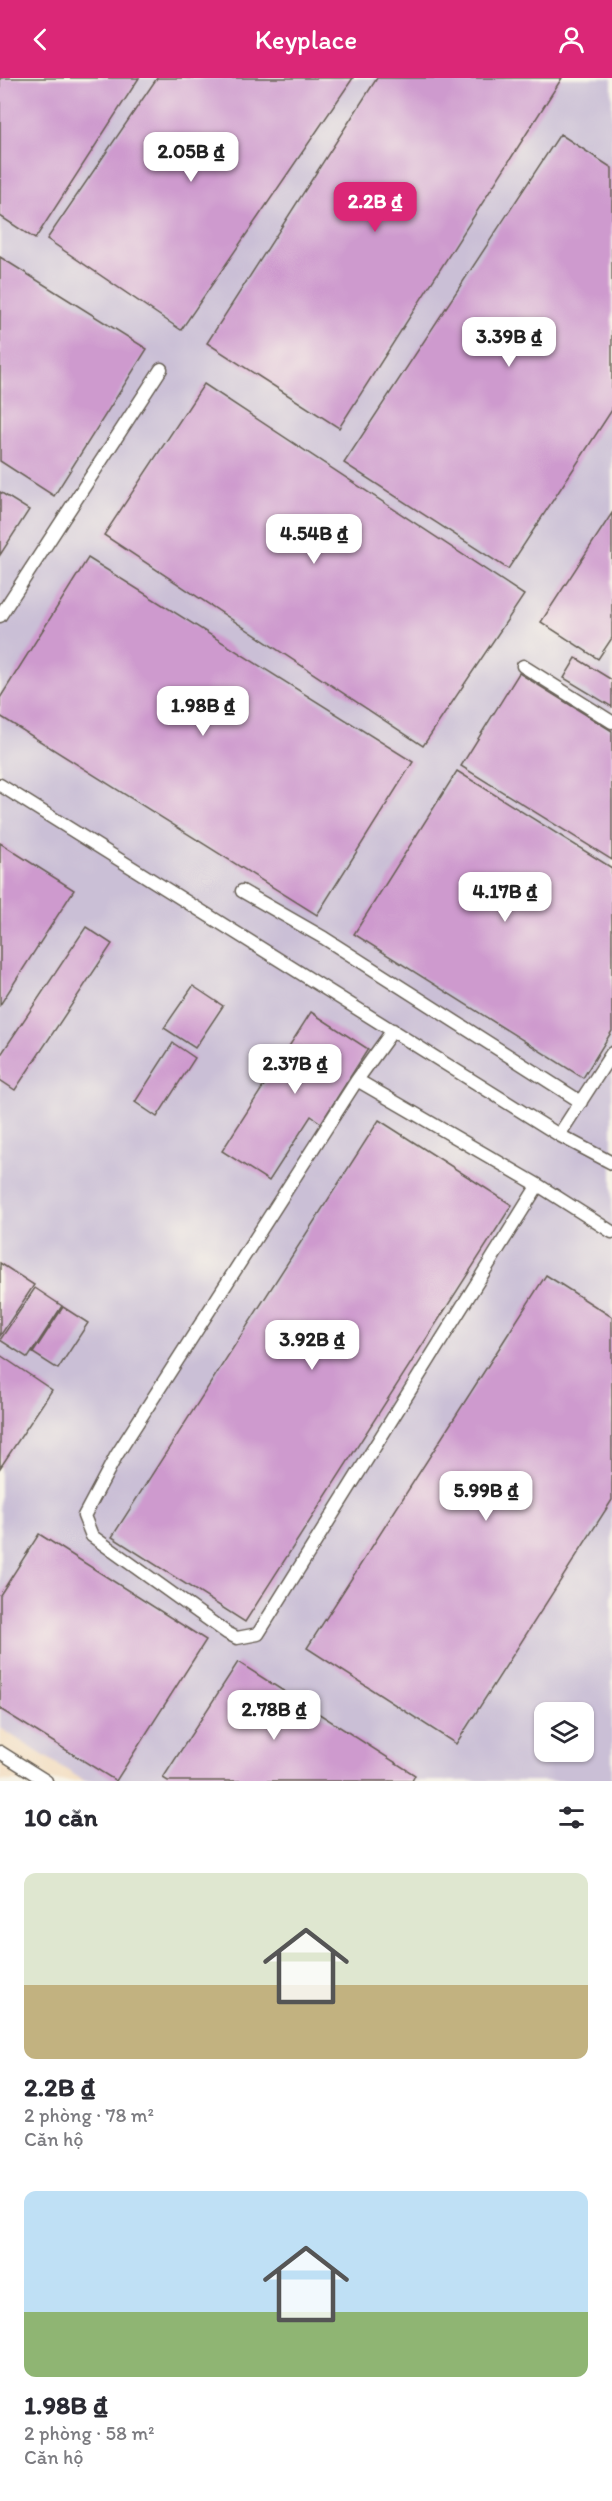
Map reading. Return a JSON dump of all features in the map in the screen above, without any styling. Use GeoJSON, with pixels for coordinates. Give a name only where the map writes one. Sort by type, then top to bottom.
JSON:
{"type":"FeatureCollection","features":[{"type":"Feature","properties":{"kind":"lane"},"geometry":{"type":"LineString","coordinates":[[0,616],[161,369]]}},
{"type":"Feature","properties":{"kind":"lane"},"geometry":{"type":"LineString","coordinates":[[523,666],[612,722]]}},
{"type":"Feature","properties":{"kind":"lane"},"geometry":{"type":"LineString","coordinates":[[0,785],[559,1135],[612,1163]]}},
{"type":"Feature","properties":{"kind":"lane"},"geometry":{"type":"LineString","coordinates":[[242,891],[324,938],[581,1102]]}},
{"type":"Feature","properties":{"kind":"lane"},"geometry":{"type":"LineString","coordinates":[[393,1030],[357,1080],[116,1456],[84,1516],[92,1536],[227,1633],[237,1638],[258,1634],[538,1185]]}},
{"type":"Feature","properties":{"kind":"lane"},"geometry":{"type":"LineString","coordinates":[[559,1135],[612,1053]]}},
{"type":"Feature","properties":{"kind":"lane"},"geometry":{"type":"LineString","coordinates":[[357,1080],[538,1185],[612,1232]]}},
{"type":"Feature","properties":{"kind":"lane"},"geometry":{"type":"LineString","coordinates":[[0,1752],[46,1781]]}},
{"type":"Feature","properties":{"kind":"shaded area"},"geometry":{"type":"Polygon","coordinates":[[[0,78],[612,78],[612,1781],[84,1781],[0,1728],[0,78]]]}},
{"type":"Feature","properties":{"kind":"building"},"geometry":{"type":"Polygon","coordinates":[[[0,78],[139,78],[35,239],[0,216],[0,78]]]}},
{"type":"Feature","properties":{"kind":"building"},"geometry":{"type":"Polygon","coordinates":[[[157,78],[353,78],[181,330],[47,239],[157,78]]]}},
{"type":"Feature","properties":{"kind":"building"},"geometry":{"type":"Polygon","coordinates":[[[377,78],[562,78],[339,428],[207,343],[377,78]]]}},
{"type":"Feature","properties":{"kind":"building"},"geometry":{"type":"Polygon","coordinates":[[[560,134],[612,168],[612,410],[508,569],[344,463],[560,134]]]}},
{"type":"Feature","properties":{"kind":"building"},"geometry":{"type":"Polygon","coordinates":[[[0,257],[147,349],[54,496],[0,461],[0,257]]]}},
{"type":"Feature","properties":{"kind":"building"},"geometry":{"type":"Polygon","coordinates":[[[204,384],[524,595],[423,746],[104,535],[204,384]]]}},
{"type":"Feature","properties":{"kind":"building"},"geometry":{"type":"Polygon","coordinates":[[[0,492],[29,510],[0,555],[0,492]]]}},
{"type":"Feature","properties":{"kind":"building"},"geometry":{"type":"Polygon","coordinates":[[[612,513],[612,638],[598,659],[541,622],[612,513]]]}},
{"type":"Feature","properties":{"kind":"building"},"geometry":{"type":"Polygon","coordinates":[[[88,558],[413,762],[317,915],[0,716],[0,698],[88,558]]]}},
{"type":"Feature","properties":{"kind":"building"},"geometry":{"type":"Polygon","coordinates":[[[576,658],[612,680],[612,707],[564,678],[576,658]]]}},
{"type":"Feature","properties":{"kind":"building"},"geometry":{"type":"Polygon","coordinates":[[[519,673],[612,731],[612,860],[461,766],[519,673]]]}},
{"type":"Feature","properties":{"kind":"building"},"geometry":{"type":"Polygon","coordinates":[[[457,771],[612,868],[612,1031],[583,1078],[354,934],[457,771]]]}},
{"type":"Feature","properties":{"kind":"building"},"geometry":{"type":"Polygon","coordinates":[[[0,843],[74,890],[0,1005],[0,843]]]}},
{"type":"Feature","properties":{"kind":"building"},"geometry":{"type":"Polygon","coordinates":[[[86,927],[112,944],[15,1090],[0,1080],[0,1056],[86,927]]]}},
{"type":"Feature","properties":{"kind":"building"},"geometry":{"type":"Polygon","coordinates":[[[193,986],[223,1006],[195,1048],[164,1028],[193,986]]]}},
{"type":"Feature","properties":{"kind":"building"},"geometry":{"type":"Polygon","coordinates":[[[311,1012],[368,1049],[321,1123],[311,1116],[269,1181],[222,1151],[311,1012]]]}},
{"type":"Feature","properties":{"kind":"building"},"geometry":{"type":"Polygon","coordinates":[[[173,1043],[195,1058],[157,1117],[135,1102],[173,1043]]]}},
{"type":"Feature","properties":{"kind":"building"},"geometry":{"type":"Polygon","coordinates":[[[379,1120],[512,1205],[245,1622],[112,1537],[379,1120]]]}},
{"type":"Feature","properties":{"kind":"building"},"geometry":{"type":"Polygon","coordinates":[[[0,1263],[34,1285],[0,1336],[0,1263]]]}},
{"type":"Feature","properties":{"kind":"building"},"geometry":{"type":"Polygon","coordinates":[[[546,1275],[612,1317],[612,1500],[456,1744],[307,1648],[546,1275]]]}},
{"type":"Feature","properties":{"kind":"building"},"geometry":{"type":"Polygon","coordinates":[[[35,1288],[62,1306],[28,1358],[0,1340],[35,1288]]]}},
{"type":"Feature","properties":{"kind":"building"},"geometry":{"type":"Polygon","coordinates":[[[63,1307],[88,1323],[58,1369],[33,1353],[63,1307]]]}},
{"type":"Feature","properties":{"kind":"building"},"geometry":{"type":"Polygon","coordinates":[[[0,1355],[52,1390],[0,1468],[0,1355]]]}},
{"type":"Feature","properties":{"kind":"building"},"geometry":{"type":"Polygon","coordinates":[[[39,1534],[206,1640],[116,1781],[0,1709],[0,1595],[39,1534]]]}},
{"type":"Feature","properties":{"kind":"building"},"geometry":{"type":"Polygon","coordinates":[[[238,1662],[415,1775],[412,1781],[168,1781],[163,1778],[238,1662]]]}}]}
